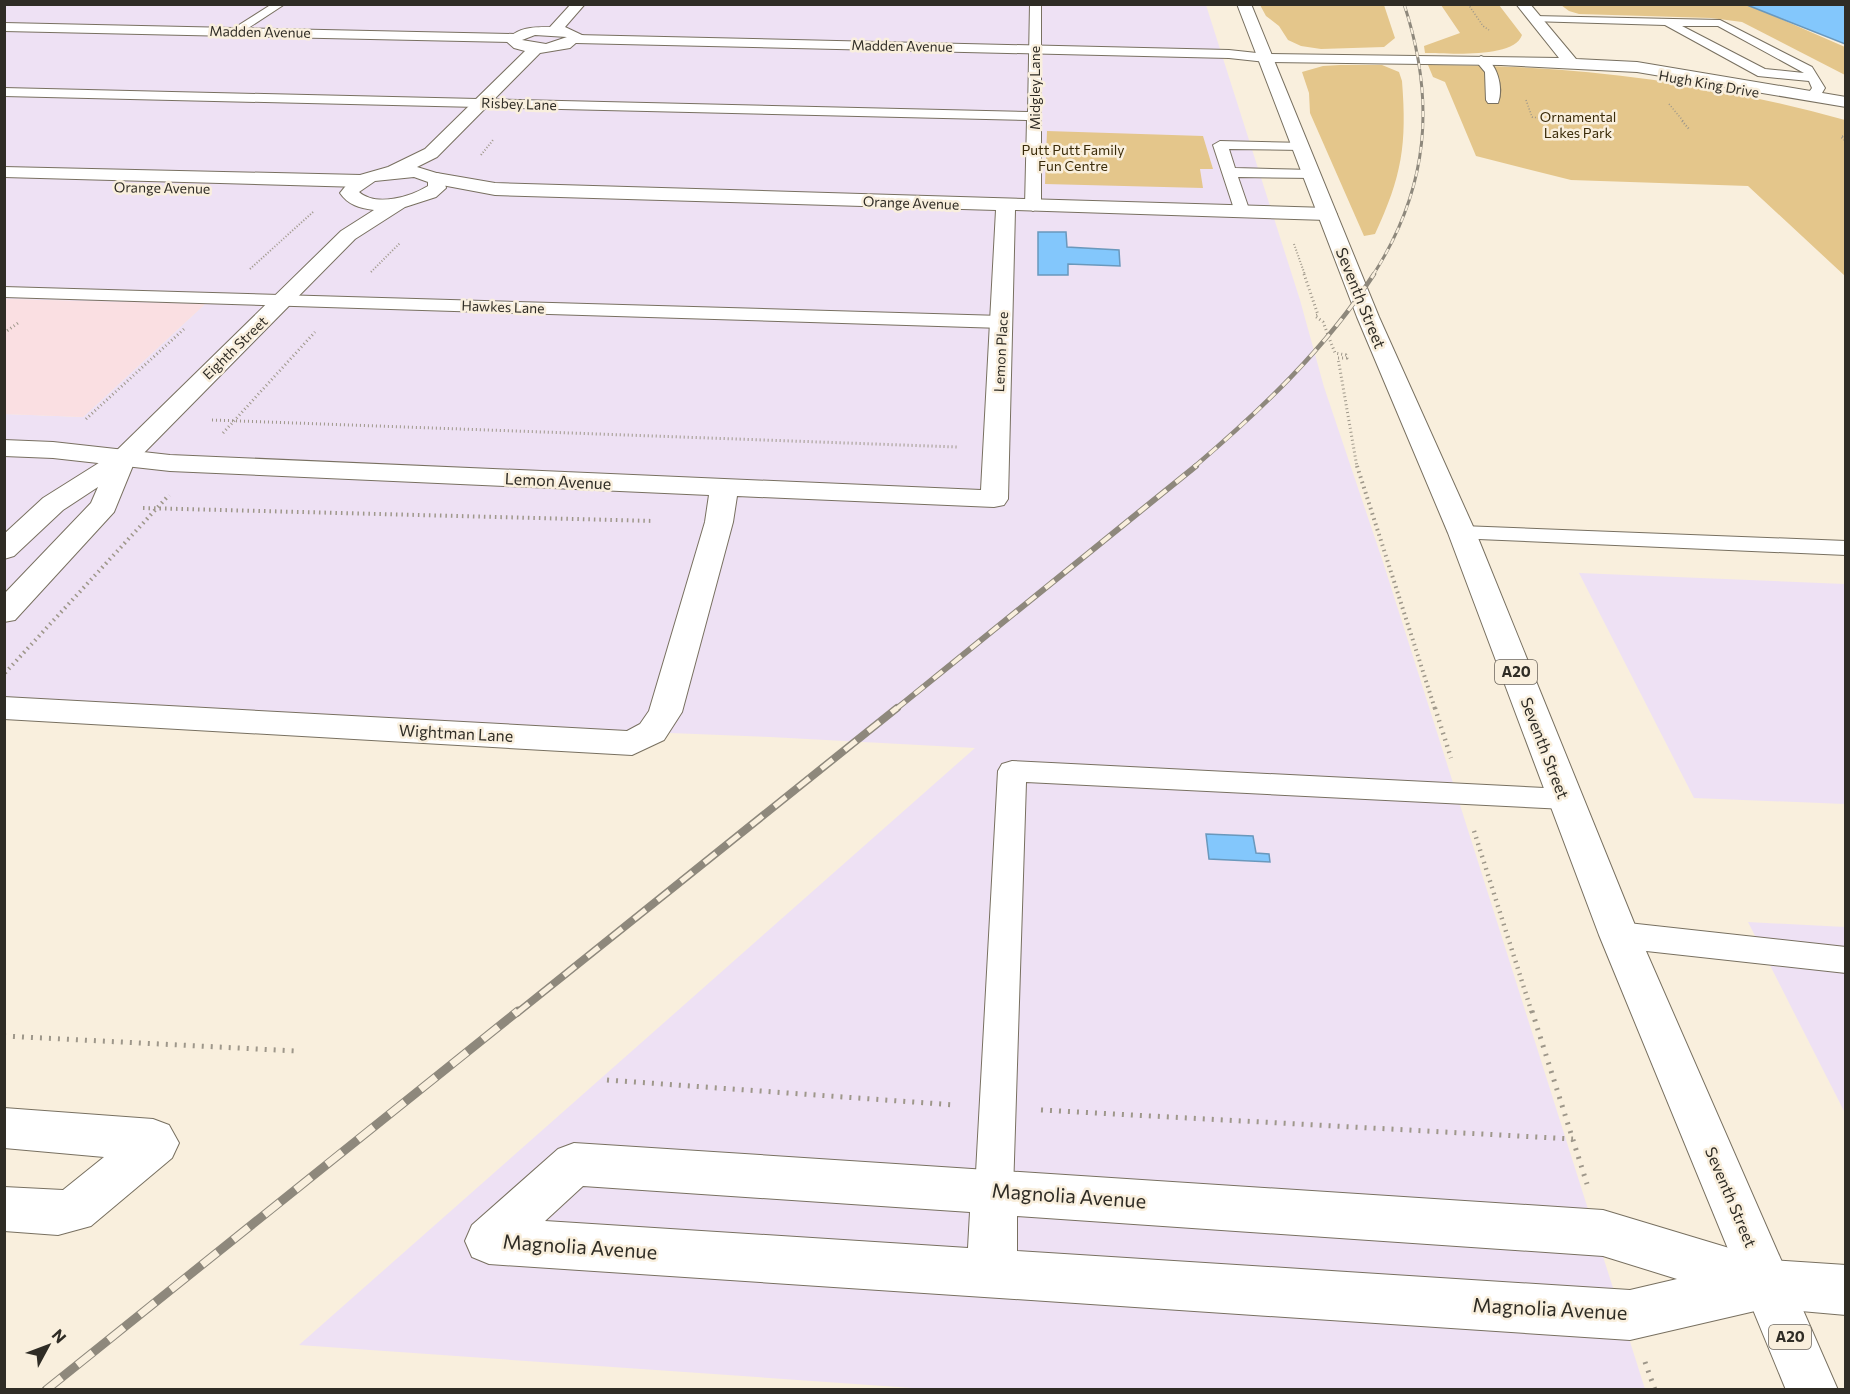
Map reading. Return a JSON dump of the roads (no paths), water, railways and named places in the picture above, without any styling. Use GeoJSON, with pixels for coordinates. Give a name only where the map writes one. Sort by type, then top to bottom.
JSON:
{"type":"FeatureCollection","features":[{"type":"Feature","properties":{"kind":"main road"},"geometry":{"type":"LineString","coordinates":[[555,30],[579,4]]}},
{"type":"Feature","properties":{"kind":"main road","name":"Seventh Street"},"geometry":{"type":"LineString","coordinates":[[1244,4],[1368,317],[1462,533],[1619,935],[1812,1389]]}},
{"type":"Feature","properties":{"kind":"main road"},"geometry":{"type":"LineString","coordinates":[[1522,4],[1571,63]]}},
{"type":"Feature","properties":{"kind":"main road","name":"Madden Avenue"},"geometry":{"type":"LineString","coordinates":[[4,27],[514,38]]}},
{"type":"Feature","properties":{"kind":"main road"},"geometry":{"type":"LineString","coordinates":[[555,30],[570,32],[577,36],[576,39],[565,44],[537,48],[515,43],[514,38],[526,33],[555,30]]}},
{"type":"Feature","properties":{"kind":"main road","name":"Hugh King Drive"},"geometry":{"type":"LineString","coordinates":[[1501,60],[1534,52],[1551,38]]}},
{"type":"Feature","properties":{"kind":"main road","name":"Madden Avenue"},"geometry":{"type":"LineString","coordinates":[[576,39],[1265,55]]}},
{"type":"Feature","properties":{"kind":"main road"},"geometry":{"type":"LineString","coordinates":[[357,192],[431,153],[537,48]]}},
{"type":"Feature","properties":{"kind":"main road","name":"Hugh King Drive"},"geometry":{"type":"LineString","coordinates":[[1265,55],[1571,63],[1787,94],[1814,95],[1845,102]]}},
{"type":"Feature","properties":{"kind":"main road","name":"Hugh King Drive"},"geometry":{"type":"LineString","coordinates":[[1787,94],[1845,114]]}},
{"type":"Feature","properties":{"kind":"main road"},"geometry":{"type":"LineString","coordinates":[[423,197],[438,188],[432,177],[436,164],[431,153]]}},
{"type":"Feature","properties":{"kind":"main road","name":"Orange Avenue"},"geometry":{"type":"LineString","coordinates":[[4,172],[264,184],[357,192],[399,203],[423,197],[495,189],[1327,214]]}},
{"type":"Feature","properties":{"kind":"main road","name":"Orange Avenue"},"geometry":{"type":"LineString","coordinates":[[392,173],[432,177],[495,189]]}},
{"type":"Feature","properties":{"kind":"main road"},"geometry":{"type":"LineString","coordinates":[[67,185],[85,174]]}},
{"type":"Feature","properties":{"kind":"main road","name":"Orange Avenue"},"geometry":{"type":"LineString","coordinates":[[4,184],[264,184]]}},
{"type":"Feature","properties":{"kind":"main road","name":"Eighth Street"},"geometry":{"type":"LineString","coordinates":[[348,235],[357,192]]}},
{"type":"Feature","properties":{"kind":"main road","name":"Eighth Street"},"geometry":{"type":"LineString","coordinates":[[4,550],[53,504],[122,460],[348,235],[399,203]]}},
{"type":"Feature","properties":{"kind":"main road","name":"Lemon Place"},"geometry":{"type":"LineString","coordinates":[[994,499],[1006,206]]}},
{"type":"Feature","properties":{"kind":"main road","name":"Lemon Avenue"},"geometry":{"type":"LineString","coordinates":[[4,448],[53,450],[122,460],[195,464],[724,489],[994,499]]}},
{"type":"Feature","properties":{"kind":"main road","name":"Eighth Street"},"geometry":{"type":"LineString","coordinates":[[4,613],[105,506],[122,460]]}},
{"type":"Feature","properties":{"kind":"main road","name":"Lemon Avenue"},"geometry":{"type":"LineString","coordinates":[[4,467],[35,468],[122,460]]}},
{"type":"Feature","properties":{"kind":"main road","name":"Wightman Lane"},"geometry":{"type":"LineString","coordinates":[[4,708],[632,742],[651,732],[665,712],[719,522],[724,489]]}},
{"type":"Feature","properties":{"kind":"main road"},"geometry":{"type":"LineString","coordinates":[[4,1128],[153,1140],[156,1143],[85,1203],[69,1212],[4,1209]]}},
{"type":"Feature","properties":{"kind":"main road","name":"Magnolia Avenue"},"geometry":{"type":"LineString","coordinates":[[1769,1284],[1630,1315],[489,1241],[574,1164],[1603,1233],[1769,1284],[1845,1290]]}},
{"type":"Feature","properties":{"kind":"main road"},"geometry":{"type":"LineString","coordinates":[[992,1273],[994,1191]]}},
{"type":"Feature","properties":{"kind":"lane"},"geometry":{"type":"LineString","coordinates":[[235,32],[280,4]]}},
{"type":"Feature","properties":{"kind":"lane","name":"Midgley Lane"},"geometry":{"type":"LineString","coordinates":[[1033,206],[1036,185],[1034,116],[1036,4]]}},
{"type":"Feature","properties":{"kind":"lane"},"geometry":{"type":"LineString","coordinates":[[1542,4],[1553,19]]}},
{"type":"Feature","properties":{"kind":"lane"},"geometry":{"type":"LineString","coordinates":[[1534,19],[1720,23],[1808,70],[1819,88],[1814,95]]}},
{"type":"Feature","properties":{"kind":"lane"},"geometry":{"type":"LineString","coordinates":[[1667,22],[1762,73],[1814,78]]}},
{"type":"Feature","properties":{"kind":"lane"},"geometry":{"type":"LineString","coordinates":[[1481,60],[1491,72],[1493,100]]}},
{"type":"Feature","properties":{"kind":"lane","name":"Risbey Lane"},"geometry":{"type":"LineString","coordinates":[[4,92],[1034,116]]}},
{"type":"Feature","properties":{"kind":"lane"},"geometry":{"type":"LineString","coordinates":[[1242,212],[1220,145],[1307,160]]}},
{"type":"Feature","properties":{"kind":"lane"},"geometry":{"type":"LineString","coordinates":[[1228,172],[1307,160]]}},
{"type":"Feature","properties":{"kind":"lane","name":"Hawkes Lane"},"geometry":{"type":"LineString","coordinates":[[4,292],[1002,322]]}},
{"type":"Feature","properties":{"kind":"lane"},"geometry":{"type":"LineString","coordinates":[[1462,533],[1845,548]]}},
{"type":"Feature","properties":{"kind":"lane"},"geometry":{"type":"LineString","coordinates":[[994,1191],[1012,771],[1463,796],[1565,799]]}},
{"type":"Feature","properties":{"kind":"lane"},"geometry":{"type":"LineString","coordinates":[[1619,935],[1845,960]]}},
{"type":"Feature","properties":{"kind":"water"},"geometry":{"type":"Polygon","coordinates":[[[1747,5],[1845,5],[1845,44],[1747,5]]]}},
{"type":"Feature","properties":{"kind":"water"},"geometry":{"type":"Polygon","coordinates":[[[1038,232],[1066,232],[1067,247],[1119,250],[1120,266],[1068,264],[1068,275],[1038,275],[1038,232]]]}},
{"type":"Feature","properties":{"kind":"water"},"geometry":{"type":"Polygon","coordinates":[[[1206,834],[1253,836],[1256,853],[1269,854],[1270,862],[1209,859],[1206,834]]]}},
{"type":"Feature","properties":{"kind":"railway"},"geometry":{"type":"LineString","coordinates":[[1373,275],[1392,242],[1406,210],[1416,177],[1422,143],[1421,75],[1404,4]]}},
{"type":"Feature","properties":{"kind":"railway"},"geometry":{"type":"LineString","coordinates":[[1194,467],[1244,423],[1314,353],[1374,274]]}},
{"type":"Feature","properties":{"kind":"railway"},"geometry":{"type":"LineString","coordinates":[[896,709],[1196,466]]}},
{"type":"Feature","properties":{"kind":"railway"},"geometry":{"type":"LineString","coordinates":[[517,1013],[897,708]]}},
{"type":"Feature","properties":{"kind":"railway"},"geometry":{"type":"LineString","coordinates":[[46,1390],[518,1011]]}},
{"type":"Feature","properties":{"kind":"park label","name":"Ornamental Lakes Park"},"geometry":{"type":"Point","coordinates":[1578,126]}},
{"type":"Feature","properties":{"kind":"park label","name":"Putt Putt Family Fun Centre"},"geometry":{"type":"Point","coordinates":[1073,158]}}]}
